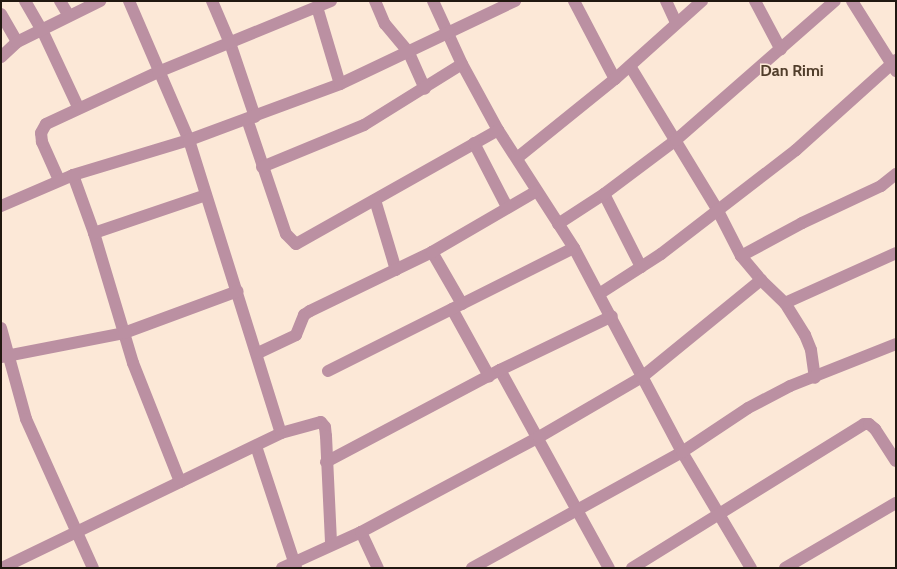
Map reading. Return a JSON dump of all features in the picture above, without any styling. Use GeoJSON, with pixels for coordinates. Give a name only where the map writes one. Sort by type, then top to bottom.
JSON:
{"type":"FeatureCollection","features":[{"type":"Feature","properties":{"kind":"street"},"geometry":{"type":"LineString","coordinates":[[25,1],[42,30],[78,107]]}},
{"type":"Feature","properties":{"kind":"street"},"geometry":{"type":"LineString","coordinates":[[60,1],[69,16]]}},
{"type":"Feature","properties":{"kind":"street"},"geometry":{"type":"LineString","coordinates":[[1,57],[17,42],[100,1]]}},
{"type":"Feature","properties":{"kind":"street"},"geometry":{"type":"LineString","coordinates":[[129,1],[144,31],[158,72],[189,140],[258,353],[281,433]]}},
{"type":"Feature","properties":{"kind":"street"},"geometry":{"type":"LineString","coordinates":[[212,1],[230,43],[251,118],[262,167],[286,234],[296,244],[498,130]]}},
{"type":"Feature","properties":{"kind":"street"},"geometry":{"type":"LineString","coordinates":[[59,180],[42,142],[41,133],[46,124],[78,107],[158,72],[331,1]]}},
{"type":"Feature","properties":{"kind":"street"},"geometry":{"type":"LineString","coordinates":[[375,1],[386,24],[409,53],[425,89]]}},
{"type":"Feature","properties":{"kind":"street"},"geometry":{"type":"LineString","coordinates":[[433,1],[449,32],[462,64],[498,130],[574,248],[612,316],[642,377],[682,452],[751,568]]}},
{"type":"Feature","properties":{"kind":"street"},"geometry":{"type":"LineString","coordinates":[[1,206],[59,180],[189,140],[340,84],[409,53],[449,32],[492,6],[515,1]]}},
{"type":"Feature","properties":{"kind":"street"},"geometry":{"type":"LineString","coordinates":[[574,1],[615,79]]}},
{"type":"Feature","properties":{"kind":"street"},"geometry":{"type":"LineString","coordinates":[[666,1],[676,22]]}},
{"type":"Feature","properties":{"kind":"street"},"geometry":{"type":"LineString","coordinates":[[517,158],[615,79],[676,22],[702,1]]}},
{"type":"Feature","properties":{"kind":"street"},"geometry":{"type":"LineString","coordinates":[[755,1],[780,50]]}},
{"type":"Feature","properties":{"kind":"street"},"geometry":{"type":"LineString","coordinates":[[558,224],[604,194],[676,140],[835,1]]}},
{"type":"Feature","properties":{"kind":"street"},"geometry":{"type":"LineString","coordinates":[[599,294],[641,267],[796,150],[894,65],[852,1]]}},
{"type":"Feature","properties":{"kind":"street"},"geometry":{"type":"LineString","coordinates":[[317,7],[340,84]]}},
{"type":"Feature","properties":{"kind":"street"},"geometry":{"type":"LineString","coordinates":[[1,14],[17,42]]}},
{"type":"Feature","properties":{"kind":"street"},"geometry":{"type":"LineString","coordinates":[[262,167],[364,125],[425,89],[462,64]]}},
{"type":"Feature","properties":{"kind":"street"},"geometry":{"type":"LineString","coordinates":[[630,66],[717,209],[741,256],[761,280],[785,303],[808,342],[815,378]]}},
{"type":"Feature","properties":{"kind":"street"},"geometry":{"type":"LineString","coordinates":[[474,143],[507,207]]}},
{"type":"Feature","properties":{"kind":"street"},"geometry":{"type":"LineString","coordinates":[[741,256],[802,223],[881,186],[896,174]]}},
{"type":"Feature","properties":{"kind":"street"},"geometry":{"type":"LineString","coordinates":[[73,175],[94,233],[133,363],[180,482]]}},
{"type":"Feature","properties":{"kind":"street"},"geometry":{"type":"LineString","coordinates":[[258,353],[296,334],[304,315],[310,311],[432,252],[507,207],[537,191]]}},
{"type":"Feature","properties":{"kind":"street"},"geometry":{"type":"LineString","coordinates":[[604,194],[641,267]]}},
{"type":"Feature","properties":{"kind":"street"},"geometry":{"type":"LineString","coordinates":[[94,233],[206,195]]}},
{"type":"Feature","properties":{"kind":"street"},"geometry":{"type":"LineString","coordinates":[[375,200],[396,270]]}},
{"type":"Feature","properties":{"kind":"street"},"geometry":{"type":"LineString","coordinates":[[328,371],[574,248]]}},
{"type":"Feature","properties":{"kind":"street"},"geometry":{"type":"LineString","coordinates":[[432,252],[457,306],[494,373],[539,437],[577,512],[609,568]]}},
{"type":"Feature","properties":{"kind":"street"},"geometry":{"type":"LineString","coordinates":[[785,303],[896,253]]}},
{"type":"Feature","properties":{"kind":"street"},"geometry":{"type":"LineString","coordinates":[[282,568],[295,565],[332,544],[361,532],[539,437],[642,377],[761,280]]}},
{"type":"Feature","properties":{"kind":"street"},"geometry":{"type":"LineString","coordinates":[[4,357],[124,333],[238,291]]}},
{"type":"Feature","properties":{"kind":"street"},"geometry":{"type":"LineString","coordinates":[[326,462],[494,373],[612,316]]}},
{"type":"Feature","properties":{"kind":"street"},"geometry":{"type":"LineString","coordinates":[[1,328],[4,357],[37,447],[79,531],[94,568]]}},
{"type":"Feature","properties":{"kind":"street"},"geometry":{"type":"LineString","coordinates":[[472,568],[577,512],[682,452],[748,408],[790,386],[815,378],[896,344]]}},
{"type":"Feature","properties":{"kind":"street"},"geometry":{"type":"LineString","coordinates":[[2,568],[281,433],[321,422],[324,423],[332,544]]}},
{"type":"Feature","properties":{"kind":"street"},"geometry":{"type":"LineString","coordinates":[[632,568],[720,515],[864,424],[869,424],[875,429],[896,461]]}},
{"type":"Feature","properties":{"kind":"street"},"geometry":{"type":"LineString","coordinates":[[256,446],[295,565]]}},
{"type":"Feature","properties":{"kind":"street"},"geometry":{"type":"LineString","coordinates":[[785,568],[896,503]]}},
{"type":"Feature","properties":{"kind":"street"},"geometry":{"type":"LineString","coordinates":[[361,532],[378,568]]}},
{"type":"Feature","properties":{"kind":"district","name":"Dan Rimi"},"geometry":{"type":"Point","coordinates":[792,71]}}]}
